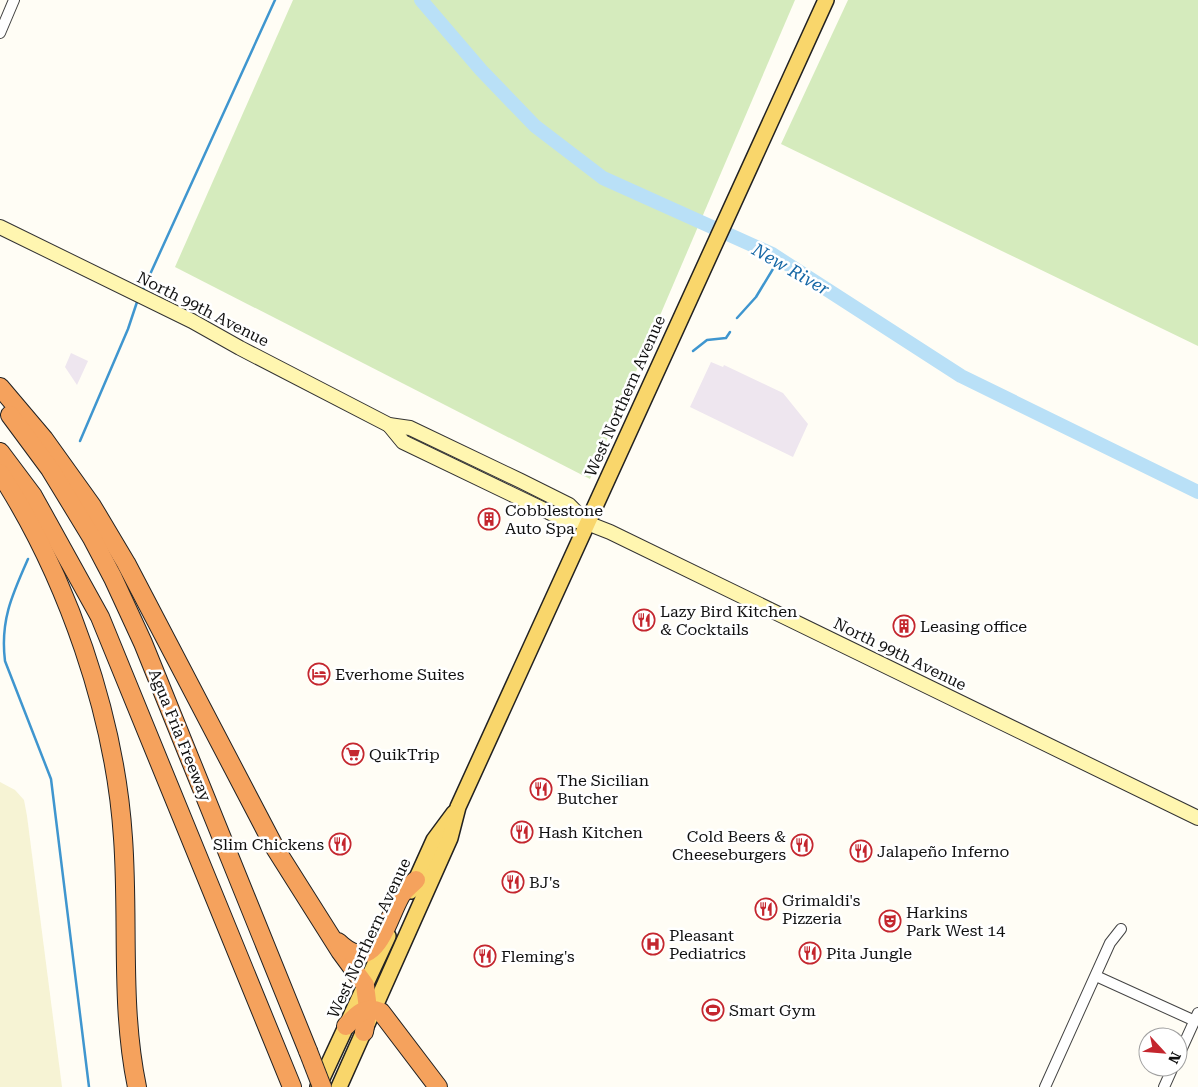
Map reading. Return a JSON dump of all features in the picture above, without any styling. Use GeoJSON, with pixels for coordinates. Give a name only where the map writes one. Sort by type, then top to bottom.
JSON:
{"type":"FeatureCollection","features":[{"type":"Feature","properties":{"kind":"highway"},"geometry":{"type":"LineString","coordinates":[[0,386],[44,439],[97,514],[126,563],[275,848],[334,938],[340,951],[364,985],[372,1009],[364,1032]]}},
{"type":"Feature","properties":{"kind":"highway","name":"Agua Fria Freeway"},"geometry":{"type":"LineString","coordinates":[[0,403],[50,469],[113,578],[143,643],[322,1087]]}},
{"type":"Feature","properties":{"kind":"highway","name":"Agua Fria Freeway"},"geometry":{"type":"LineString","coordinates":[[0,452],[33,496],[100,617],[291,1087]]}},
{"type":"Feature","properties":{"kind":"highway"},"geometry":{"type":"LineString","coordinates":[[0,473],[18,502],[55,575],[94,682],[115,766],[123,837],[128,1008],[132,1060],[137,1087]]}},
{"type":"Feature","properties":{"kind":"highway"},"geometry":{"type":"LineString","coordinates":[[334,938],[353,953],[362,954],[371,950],[378,942],[401,895],[416,880]]}},
{"type":"Feature","properties":{"kind":"highway"},"geometry":{"type":"LineString","coordinates":[[346,1026],[357,1014],[372,1009],[384,1015],[438,1087]]}},
{"type":"Feature","properties":{"kind":"main road","name":"West Northern Avenue"},"geometry":{"type":"LineString","coordinates":[[372,1009],[450,838],[458,807],[826,0]]}},
{"type":"Feature","properties":{"kind":"main road","name":"North 99th Avenue"},"geometry":{"type":"LineString","coordinates":[[0,228],[157,304],[389,425],[410,428],[569,505],[587,523],[1198,818]]}},
{"type":"Feature","properties":{"kind":"main road","name":"West Northern Avenue"},"geometry":{"type":"LineString","coordinates":[[318,1087],[364,985],[434,840],[458,807]]}},
{"type":"Feature","properties":{"kind":"main road"},"geometry":{"type":"LineString","coordinates":[[339,1087],[364,1032]]}},
{"type":"Feature","properties":{"kind":"street"},"geometry":{"type":"LineString","coordinates":[[0,33],[14,0]]}},
{"type":"Feature","properties":{"kind":"street"},"geometry":{"type":"LineString","coordinates":[[1045,1087],[1110,943],[1121,929]]}},
{"type":"Feature","properties":{"kind":"street"},"geometry":{"type":"LineString","coordinates":[[1096,976],[1196,1017],[1188,1035]]}},
{"type":"Feature","properties":{"kind":"shaded area"},"geometry":{"type":"Polygon","coordinates":[[[71,353],[88,361],[77,385],[65,367],[71,353]]]}},
{"type":"Feature","properties":{"kind":"shaded area"},"geometry":{"type":"Polygon","coordinates":[[[711,362],[723,367],[724,365],[783,393],[808,424],[793,457],[690,407],[711,362]]]}},
{"type":"Feature","properties":{"kind":"shaded area"},"geometry":{"type":"Polygon","coordinates":[[[0,782],[15,790],[24,800],[62,1087],[0,1087],[0,782]]]}},
{"type":"Feature","properties":{"kind":"green space"},"geometry":{"type":"Polygon","coordinates":[[[293,0],[795,0],[590,479],[175,267],[293,0]]]}},
{"type":"Feature","properties":{"kind":"green space"},"geometry":{"type":"Polygon","coordinates":[[[848,0],[1198,0],[1198,346],[781,144],[848,0]]]}},
{"type":"Feature","properties":{"kind":"waterway"},"geometry":{"type":"LineString","coordinates":[[142,292],[275,0]]}},
{"type":"Feature","properties":{"kind":"waterway","name":"New River"},"geometry":{"type":"LineString","coordinates":[[421,0],[481,70],[535,126],[603,178],[772,254],[961,376],[1198,492]]}},
{"type":"Feature","properties":{"kind":"waterway"},"geometry":{"type":"LineString","coordinates":[[737,318],[756,297],[779,259]]}},
{"type":"Feature","properties":{"kind":"waterway"},"geometry":{"type":"LineString","coordinates":[[80,441],[128,329],[138,299]]}},
{"type":"Feature","properties":{"kind":"waterway"},"geometry":{"type":"LineString","coordinates":[[693,351],[707,340],[726,338],[730,332]]}},
{"type":"Feature","properties":{"kind":"waterway"},"geometry":{"type":"LineString","coordinates":[[28,559],[12,597],[6,621],[4,633],[5,661],[51,779],[89,1087]]}},
{"type":"Feature","properties":{"kind":"place","name":"Cobblestone Auto Spa"},"geometry":{"type":"Point","coordinates":[489,519]}},
{"type":"Feature","properties":{"kind":"place","name":"Lazy Bird Kitchen & Cocktails"},"geometry":{"type":"Point","coordinates":[644,620]}},
{"type":"Feature","properties":{"kind":"place","name":"Leasing office"},"geometry":{"type":"Point","coordinates":[904,626]}},
{"type":"Feature","properties":{"kind":"place","name":"Everhome Suites"},"geometry":{"type":"Point","coordinates":[319,674]}},
{"type":"Feature","properties":{"kind":"place","name":"QuikTrip"},"geometry":{"type":"Point","coordinates":[353,754]}},
{"type":"Feature","properties":{"kind":"place","name":"The Sicilian Butcher"},"geometry":{"type":"Point","coordinates":[541,789]}},
{"type":"Feature","properties":{"kind":"place","name":"Hash Kitchen"},"geometry":{"type":"Point","coordinates":[522,832]}},
{"type":"Feature","properties":{"kind":"place","name":"Slim Chickens"},"geometry":{"type":"Point","coordinates":[340,844]}},
{"type":"Feature","properties":{"kind":"place","name":"Cold Beers & Cheeseburgers"},"geometry":{"type":"Point","coordinates":[802,845]}},
{"type":"Feature","properties":{"kind":"place","name":"Jalapeño Inferno"},"geometry":{"type":"Point","coordinates":[861,851]}},
{"type":"Feature","properties":{"kind":"place","name":"BJ's"},"geometry":{"type":"Point","coordinates":[513,882]}},
{"type":"Feature","properties":{"kind":"place","name":"Grimaldi's Pizzeria"},"geometry":{"type":"Point","coordinates":[766,909]}},
{"type":"Feature","properties":{"kind":"place","name":"Harkins Park West 14"},"geometry":{"type":"Point","coordinates":[890,921]}},
{"type":"Feature","properties":{"kind":"place","name":"Pleasant Pediatrics"},"geometry":{"type":"Point","coordinates":[653,944]}},
{"type":"Feature","properties":{"kind":"place","name":"Pita Jungle"},"geometry":{"type":"Point","coordinates":[810,953]}},
{"type":"Feature","properties":{"kind":"place","name":"Fleming's"},"geometry":{"type":"Point","coordinates":[485,956]}},
{"type":"Feature","properties":{"kind":"place","name":"Smart Gym"},"geometry":{"type":"Point","coordinates":[713,1010]}}]}
